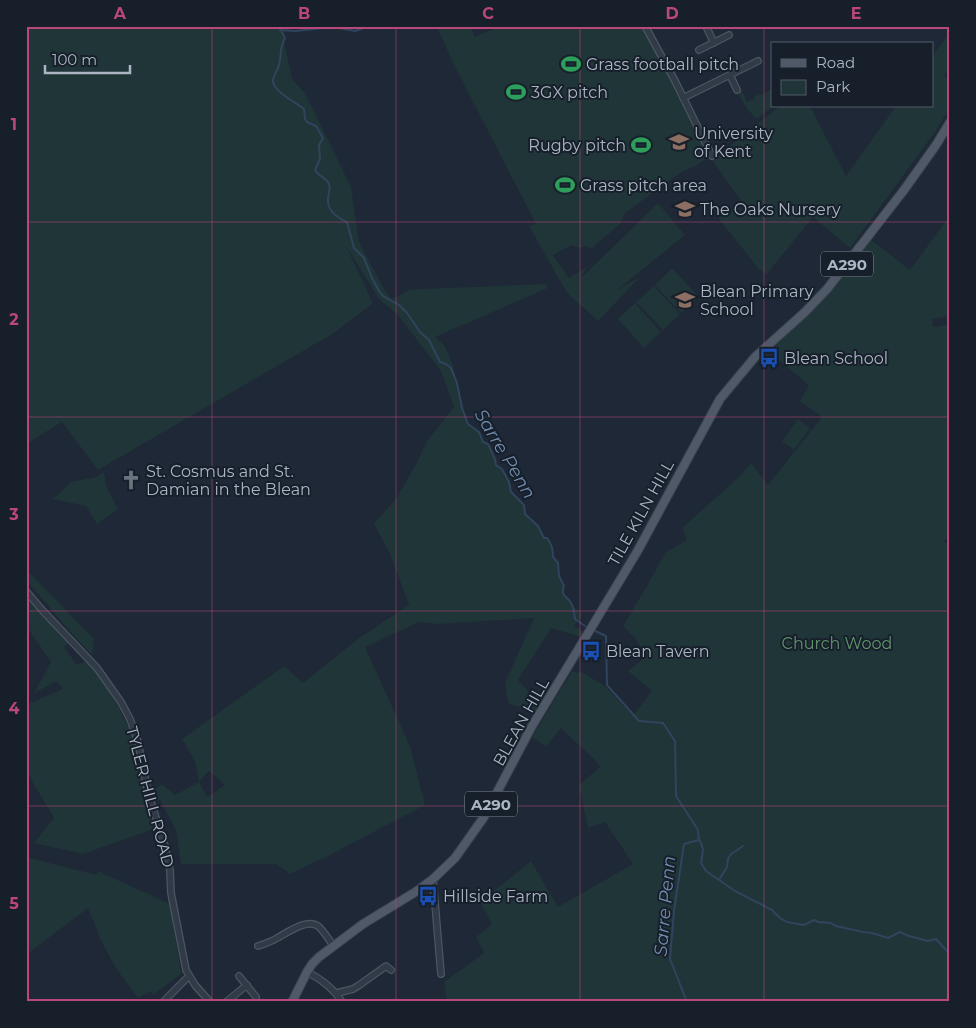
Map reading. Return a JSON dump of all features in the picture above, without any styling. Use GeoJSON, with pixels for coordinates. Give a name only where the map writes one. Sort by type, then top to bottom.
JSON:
{"type":"FeatureCollection","features":[{"type":"Feature","properties":{"kind":"main road","name":"TILE KILN HILL"},"geometry":{"type":"LineString","coordinates":[[579,649],[637,552],[720,399],[755,357],[825,292],[904,190],[950,122]]}},
{"type":"Feature","properties":{"kind":"main road","name":"BLEAN HILL"},"geometry":{"type":"LineString","coordinates":[[333,946],[363,924],[417,891],[455,858],[484,817],[532,726],[579,649]]}},
{"type":"Feature","properties":{"kind":"main road","name":"A290"},"geometry":{"type":"LineString","coordinates":[[292,1002],[307,972],[333,946]]}},
{"type":"Feature","properties":{"kind":"street"},"geometry":{"type":"LineString","coordinates":[[645,26],[712,156]]}},
{"type":"Feature","properties":{"kind":"street"},"geometry":{"type":"LineString","coordinates":[[706,26],[714,42]]}},
{"type":"Feature","properties":{"kind":"street"},"geometry":{"type":"LineString","coordinates":[[699,50],[729,35]]}},
{"type":"Feature","properties":{"kind":"street"},"geometry":{"type":"LineString","coordinates":[[683,98],[758,61]]}},
{"type":"Feature","properties":{"kind":"street"},"geometry":{"type":"LineString","coordinates":[[730,75],[737,90]]}},
{"type":"Feature","properties":{"kind":"street","name":"TYLER HILL ROAD"},"geometry":{"type":"LineString","coordinates":[[26,590],[43,611],[97,668],[121,702],[135,731],[148,792],[166,846],[171,893],[186,970],[195,985],[210,1002]]}},
{"type":"Feature","properties":{"kind":"street"},"geometry":{"type":"LineString","coordinates":[[432,879],[441,974]]}},
{"type":"Feature","properties":{"kind":"street"},"geometry":{"type":"LineString","coordinates":[[258,946],[276,939],[289,931],[314,924],[320,928],[333,946]]}},
{"type":"Feature","properties":{"kind":"street"},"geometry":{"type":"LineString","coordinates":[[337,993],[353,989],[386,966],[391,970]]}},
{"type":"Feature","properties":{"kind":"street"},"geometry":{"type":"LineString","coordinates":[[307,972],[316,976],[337,993],[342,1002]]}},
{"type":"Feature","properties":{"kind":"street"},"geometry":{"type":"LineString","coordinates":[[163,1002],[189,976]]}},
{"type":"Feature","properties":{"kind":"street"},"geometry":{"type":"LineString","coordinates":[[239,976],[256,997]]}},
{"type":"Feature","properties":{"kind":"street"},"geometry":{"type":"LineString","coordinates":[[226,1002],[247,985]]}},
{"type":"Feature","properties":{"kind":"green space"},"geometry":{"type":"Polygon","coordinates":[[[26,26],[281,26],[292,79],[305,93],[351,187],[359,242],[385,291],[392,299],[410,290],[422,289],[546,284],[548,288],[435,337],[445,346],[453,366],[462,408],[468,424],[479,432],[483,442],[488,444],[496,465],[502,469],[509,482],[511,492],[524,505],[525,514],[538,526],[544,538],[547,538],[550,543],[553,557],[558,563],[559,576],[564,586],[563,594],[582,615],[574,626],[584,632],[581,637],[551,628],[518,680],[539,704],[534,713],[508,703],[505,683],[534,618],[438,624],[419,622],[365,647],[410,746],[425,805],[290,874],[276,864],[181,864],[176,830],[160,800],[155,802],[151,791],[162,784],[175,795],[199,782],[195,761],[182,739],[284,666],[303,683],[359,638],[409,605],[390,554],[374,524],[395,500],[427,441],[454,407],[441,371],[397,314],[379,299],[346,246],[373,303],[334,333],[98,470],[62,422],[26,444],[26,26]],[[209,771],[199,782],[207,797],[225,785],[209,771]]]}},
{"type":"Feature","properties":{"kind":"green space"},"geometry":{"type":"Polygon","coordinates":[[[437,26],[470,26],[475,37],[500,26],[641,26],[647,35],[706,150],[706,157],[696,166],[683,171],[625,213],[620,224],[591,249],[587,246],[579,248],[572,245],[553,255],[569,278],[587,267],[581,278],[658,203],[685,235],[617,290],[640,277],[598,321],[567,293],[529,226],[536,224],[452,61],[437,26]]]}},
{"type":"Feature","properties":{"kind":"green space"},"geometry":{"type":"Polygon","coordinates":[[[950,32],[950,69],[944,76],[950,79],[950,108],[933,135],[850,248],[813,217],[766,275],[758,268],[718,218],[733,210],[738,218],[748,211],[712,160],[777,108],[811,108],[846,176],[895,108],[934,108],[934,54],[950,32]]]}},
{"type":"Feature","properties":{"kind":"green space"},"geometry":{"type":"Polygon","coordinates":[[[771,90],[771,108],[757,119],[747,109],[738,93],[742,91],[747,102],[760,93],[761,95],[771,90]]]}},
{"type":"Feature","properties":{"kind":"green space","name":"Church Wood"},"geometry":{"type":"Polygon","coordinates":[[[948,218],[950,218],[950,316],[932,319],[933,327],[950,324],[950,534],[944,542],[950,543],[950,1002],[447,1002],[444,982],[484,953],[476,937],[492,924],[480,902],[531,861],[558,907],[633,864],[605,822],[588,828],[579,785],[600,767],[598,763],[561,728],[546,747],[532,737],[572,671],[578,673],[580,671],[605,686],[633,716],[652,691],[628,671],[647,656],[634,637],[623,626],[666,552],[687,540],[682,528],[739,477],[751,463],[768,485],[822,417],[800,401],[809,385],[769,352],[799,323],[870,239],[910,270],[948,218]]]}},
{"type":"Feature","properties":{"kind":"green space"},"geometry":{"type":"Polygon","coordinates":[[[672,268],[699,297],[681,313],[655,285],[672,268]]]}},
{"type":"Feature","properties":{"kind":"green space"},"geometry":{"type":"Polygon","coordinates":[[[654,286],[680,314],[663,330],[636,302],[654,286]]]}},
{"type":"Feature","properties":{"kind":"green space"},"geometry":{"type":"Polygon","coordinates":[[[635,303],[661,332],[644,348],[618,319],[635,303]]]}},
{"type":"Feature","properties":{"kind":"green space"},"geometry":{"type":"Polygon","coordinates":[[[798,419],[810,428],[794,450],[782,441],[798,419]]]}},
{"type":"Feature","properties":{"kind":"green space"},"geometry":{"type":"Polygon","coordinates":[[[104,472],[106,486],[118,509],[97,524],[86,506],[53,499],[71,482],[96,477],[104,472]]]}},
{"type":"Feature","properties":{"kind":"green space"},"geometry":{"type":"Polygon","coordinates":[[[26,569],[94,639],[92,655],[26,580],[26,569]]]}},
{"type":"Feature","properties":{"kind":"green space"},"geometry":{"type":"Polygon","coordinates":[[[26,595],[70,642],[64,647],[77,665],[86,661],[113,695],[135,742],[139,770],[154,829],[83,854],[34,843],[54,818],[26,771],[26,717],[30,703],[63,689],[57,681],[34,693],[51,662],[26,626],[26,595]]]}},
{"type":"Feature","properties":{"kind":"green space"},"geometry":{"type":"Polygon","coordinates":[[[26,857],[97,875],[98,871],[170,904],[181,974],[153,995],[151,991],[138,998],[115,967],[100,938],[88,908],[26,955],[26,857]]]}},
{"type":"Feature","properties":{"kind":"waterway","name":"Sarre Penn"},"geometry":{"type":"LineString","coordinates":[[279,26],[285,38],[281,48],[280,61],[273,80],[274,84],[276,88],[304,109],[305,119],[316,126],[323,138],[319,145],[320,159],[315,170],[329,184],[329,207],[337,216],[347,222],[354,248],[364,258],[379,291],[407,313],[420,332],[429,340],[440,362],[451,368],[468,424],[479,432],[483,442],[488,444],[496,465],[502,469],[509,482],[511,492],[524,505],[525,514],[538,526],[544,538],[547,538],[550,543],[553,557],[558,563],[559,576],[564,586],[563,593],[572,605],[575,619],[585,626]]}},
{"type":"Feature","properties":{"kind":"waterway"},"geometry":{"type":"LineString","coordinates":[[280,30],[295,31],[333,27],[355,31],[369,26]]}},
{"type":"Feature","properties":{"kind":"waterway"},"geometry":{"type":"LineString","coordinates":[[595,631],[606,636],[607,685],[639,721],[663,723],[675,741],[676,796],[698,830],[703,850],[701,863],[706,871],[735,891],[772,910],[787,922],[804,925],[814,920],[888,938],[900,932],[928,941],[936,939],[950,952]]}},
{"type":"Feature","properties":{"kind":"waterway","name":"Sarre Penn"},"geometry":{"type":"LineString","coordinates":[[687,1002],[670,959],[674,911],[684,844],[699,840]]}},
{"type":"Feature","properties":{"kind":"waterway"},"geometry":{"type":"LineString","coordinates":[[719,880],[727,867],[731,854],[743,846]]}},
{"type":"Feature","properties":{"kind":"place","name":"Grass football pitch"},"geometry":{"type":"Point","coordinates":[571,64]}},
{"type":"Feature","properties":{"kind":"place","name":"3GX pitch"},"geometry":{"type":"Point","coordinates":[516,92]}},
{"type":"Feature","properties":{"kind":"place","name":"University of Kent"},"geometry":{"type":"Point","coordinates":[679,142]}},
{"type":"Feature","properties":{"kind":"place","name":"Rugby pitch"},"geometry":{"type":"Point","coordinates":[641,145]}},
{"type":"Feature","properties":{"kind":"place","name":"Grass pitch area"},"geometry":{"type":"Point","coordinates":[565,185]}},
{"type":"Feature","properties":{"kind":"place","name":"The Oaks Nursery"},"geometry":{"type":"Point","coordinates":[685,209]}},
{"type":"Feature","properties":{"kind":"place","name":"Blean Primary School"},"geometry":{"type":"Point","coordinates":[685,300]}},
{"type":"Feature","properties":{"kind":"place","name":"Blean School"},"geometry":{"type":"Point","coordinates":[769,358]}},
{"type":"Feature","properties":{"kind":"place","name":"St. Cosmus and St. Damian in the Blean"},"geometry":{"type":"Point","coordinates":[131,480]}},
{"type":"Feature","properties":{"kind":"place","name":"Blean Tavern"},"geometry":{"type":"Point","coordinates":[591,651]}},
{"type":"Feature","properties":{"kind":"place","name":"Hillside Farm"},"geometry":{"type":"Point","coordinates":[428,896]}}]}
